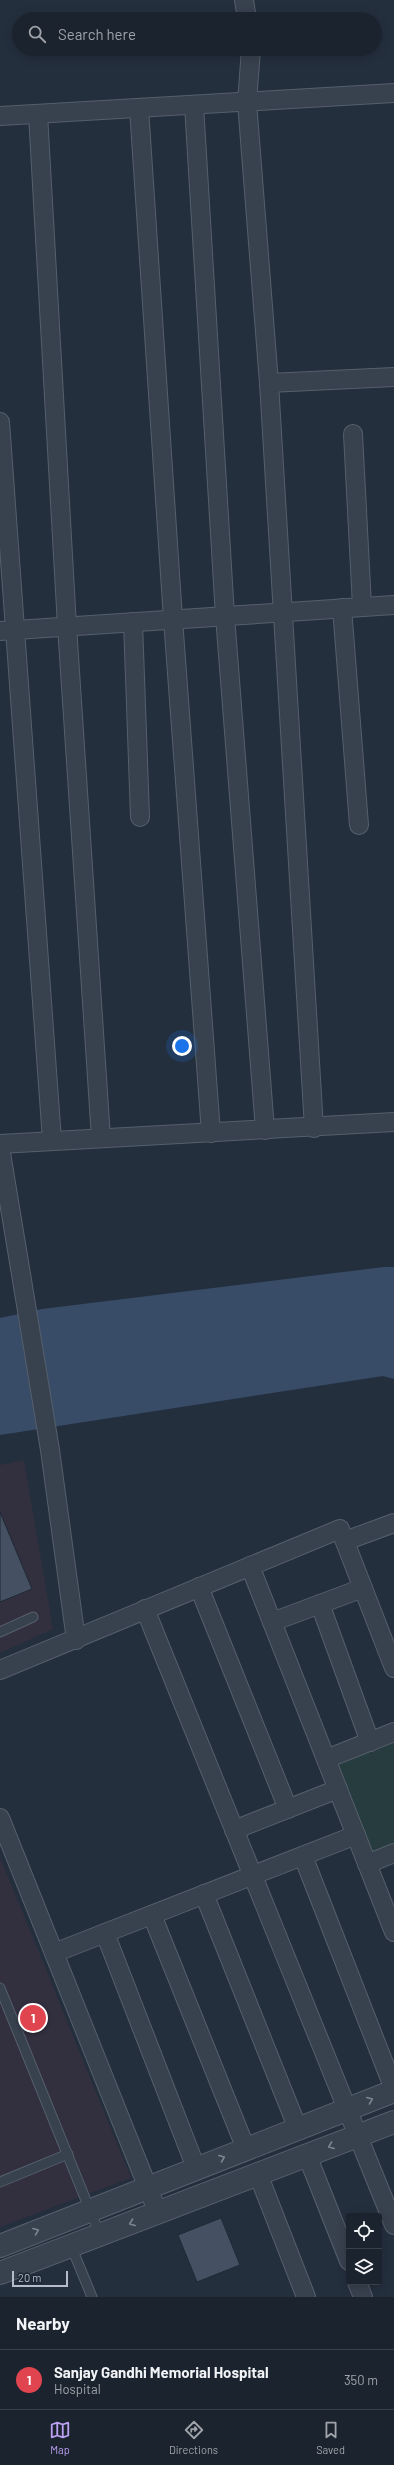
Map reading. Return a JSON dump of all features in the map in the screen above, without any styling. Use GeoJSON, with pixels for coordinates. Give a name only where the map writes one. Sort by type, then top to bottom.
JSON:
{"type":"FeatureCollection","features":[{"type":"Feature","properties":{"kind":"street"},"geometry":{"type":"LineString","coordinates":[[244,0],[246,12]]}},
{"type":"Feature","properties":{"kind":"street"},"geometry":{"type":"LineString","coordinates":[[250,56],[247,102],[269,383],[314,1128]]}},
{"type":"Feature","properties":{"kind":"street"},"geometry":{"type":"LineString","coordinates":[[0,116],[394,93]]}},
{"type":"Feature","properties":{"kind":"street"},"geometry":{"type":"LineString","coordinates":[[194,105],[225,616],[265,1130]]}},
{"type":"Feature","properties":{"kind":"street"},"geometry":{"type":"LineString","coordinates":[[139,108],[173,619],[211,1133]]}},
{"type":"Feature","properties":{"kind":"street"},"geometry":{"type":"LineString","coordinates":[[38,114],[67,626],[101,1138]]}},
{"type":"Feature","properties":{"kind":"street"},"geometry":{"type":"LineString","coordinates":[[269,383],[394,377]]}},
{"type":"Feature","properties":{"kind":"street"},"geometry":{"type":"LineString","coordinates":[[0,422],[7,630],[52,1140]]}},
{"type":"Feature","properties":{"kind":"street"},"geometry":{"type":"LineString","coordinates":[[353,434],[362,606]]}},
{"type":"Feature","properties":{"kind":"street"},"geometry":{"type":"LineString","coordinates":[[7,630],[394,605]]}},
{"type":"Feature","properties":{"kind":"street"},"geometry":{"type":"LineString","coordinates":[[342,608],[359,826]]}},
{"type":"Feature","properties":{"kind":"street"},"geometry":{"type":"LineString","coordinates":[[133,622],[140,817]]}},
{"type":"Feature","properties":{"kind":"street"},"geometry":{"type":"LineString","coordinates":[[76,1640],[50,1450],[0,1145],[52,1140],[314,1128],[394,1122]]}},
{"type":"Feature","properties":{"kind":"street"},"geometry":{"type":"LineString","coordinates":[[345,1542],[394,1523]]}},
{"type":"Feature","properties":{"kind":"street"},"geometry":{"type":"LineString","coordinates":[[0,1670],[76,1640],[145,1609],[340,1529],[394,1668]]}},
{"type":"Feature","properties":{"kind":"street"},"geometry":{"type":"LineString","coordinates":[[250,1566],[394,1932]]}},
{"type":"Feature","properties":{"kind":"street"},"geometry":{"type":"LineString","coordinates":[[199,1587],[288,1809]]}},
{"type":"Feature","properties":{"kind":"street"},"geometry":{"type":"LineString","coordinates":[[272,1622],[363,1588]]}},
{"type":"Feature","properties":{"kind":"street"},"geometry":{"type":"LineString","coordinates":[[320,1604],[370,1742]]}},
{"type":"Feature","properties":{"kind":"street"},"geometry":{"type":"LineString","coordinates":[[145,1609],[346,2110],[394,2225]]}},
{"type":"Feature","properties":{"kind":"street"},"geometry":{"type":"LineString","coordinates":[[326,1759],[394,1732]]}},
{"type":"Feature","properties":{"kind":"street"},"geometry":{"type":"LineString","coordinates":[[234,1830],[338,1789]]}},
{"type":"Feature","properties":{"kind":"street"},"geometry":{"type":"LineString","coordinates":[[0,1818],[158,2212]]}},
{"type":"Feature","properties":{"kind":"street"},"geometry":{"type":"LineString","coordinates":[[54,1953],[356,1835]]}},
{"type":"Feature","properties":{"kind":"street"},"geometry":{"type":"LineString","coordinates":[[367,1864],[394,1853]]}},
{"type":"Feature","properties":{"kind":"street"},"geometry":{"type":"LineString","coordinates":[[0,2246],[394,2090],[303,1856]]}},
{"type":"Feature","properties":{"kind":"street"},"geometry":{"type":"LineString","coordinates":[[204,1894],[298,2129]]}},
{"type":"Feature","properties":{"kind":"street"},"geometry":{"type":"LineString","coordinates":[[152,1915],[246,2149]]}},
{"type":"Feature","properties":{"kind":"street"},"geometry":{"type":"LineString","coordinates":[[105,1933],[187,2172],[187,2202]]}},
{"type":"Feature","properties":{"kind":"street"},"geometry":{"type":"LineString","coordinates":[[1,2269],[100,2236],[158,2212],[394,2122]]}},
{"type":"Feature","properties":{"kind":"street"},"geometry":{"type":"LineString","coordinates":[[307,2155],[346,2253]]}},
{"type":"Feature","properties":{"kind":"street"},"geometry":{"type":"LineString","coordinates":[[258,2174],[306,2297]]}},
{"type":"Feature","properties":{"kind":"street"},"geometry":{"type":"LineString","coordinates":[[358,2285],[363,2297]]}},
{"type":"Feature","properties":{"kind":"lane"},"geometry":{"type":"LineString","coordinates":[[0,1632],[33,1617]]}},
{"type":"Feature","properties":{"kind":"lane"},"geometry":{"type":"LineString","coordinates":[[0,1988],[100,2236]]}},
{"type":"Feature","properties":{"kind":"lane"},"geometry":{"type":"LineString","coordinates":[[0,2182],[68,2154]]}},
{"type":"Feature","properties":{"kind":"lane"},"geometry":{"type":"LineString","coordinates":[[71,2246],[92,2297]]}},
{"type":"Feature","properties":{"kind":"shaded area"},"geometry":{"type":"Polygon","coordinates":[[[24,1460],[53,1629],[0,1653],[0,1465],[24,1460]]]}},
{"type":"Feature","properties":{"kind":"shaded area"},"geometry":{"type":"Polygon","coordinates":[[[0,1857],[131,2178],[0,2227],[0,1857]]]}},
{"type":"Feature","properties":{"kind":"green space"},"geometry":{"type":"Polygon","coordinates":[[[394,1734],[394,1848],[370,1857],[331,1760],[394,1734]]]}},
{"type":"Feature","properties":{"kind":"water"},"geometry":{"type":"Polygon","coordinates":[[[394,1267],[394,1379],[383,1376],[0,1435],[0,1318],[42,1309],[394,1267]]]}},
{"type":"Feature","properties":{"kind":"building"},"geometry":{"type":"Polygon","coordinates":[[[0,1512],[32,1589],[0,1602],[0,1512]]]}},
{"type":"Feature","properties":{"kind":"building"},"geometry":{"type":"Polygon","coordinates":[[[221,2218],[240,2265],[197,2282],[178,2235],[221,2218]]]}},
{"type":"Feature","properties":{"kind":"place","name":"Sanjay Gandhi Memorial Hospital"},"geometry":{"type":"Point","coordinates":[33,2018]}}]}
